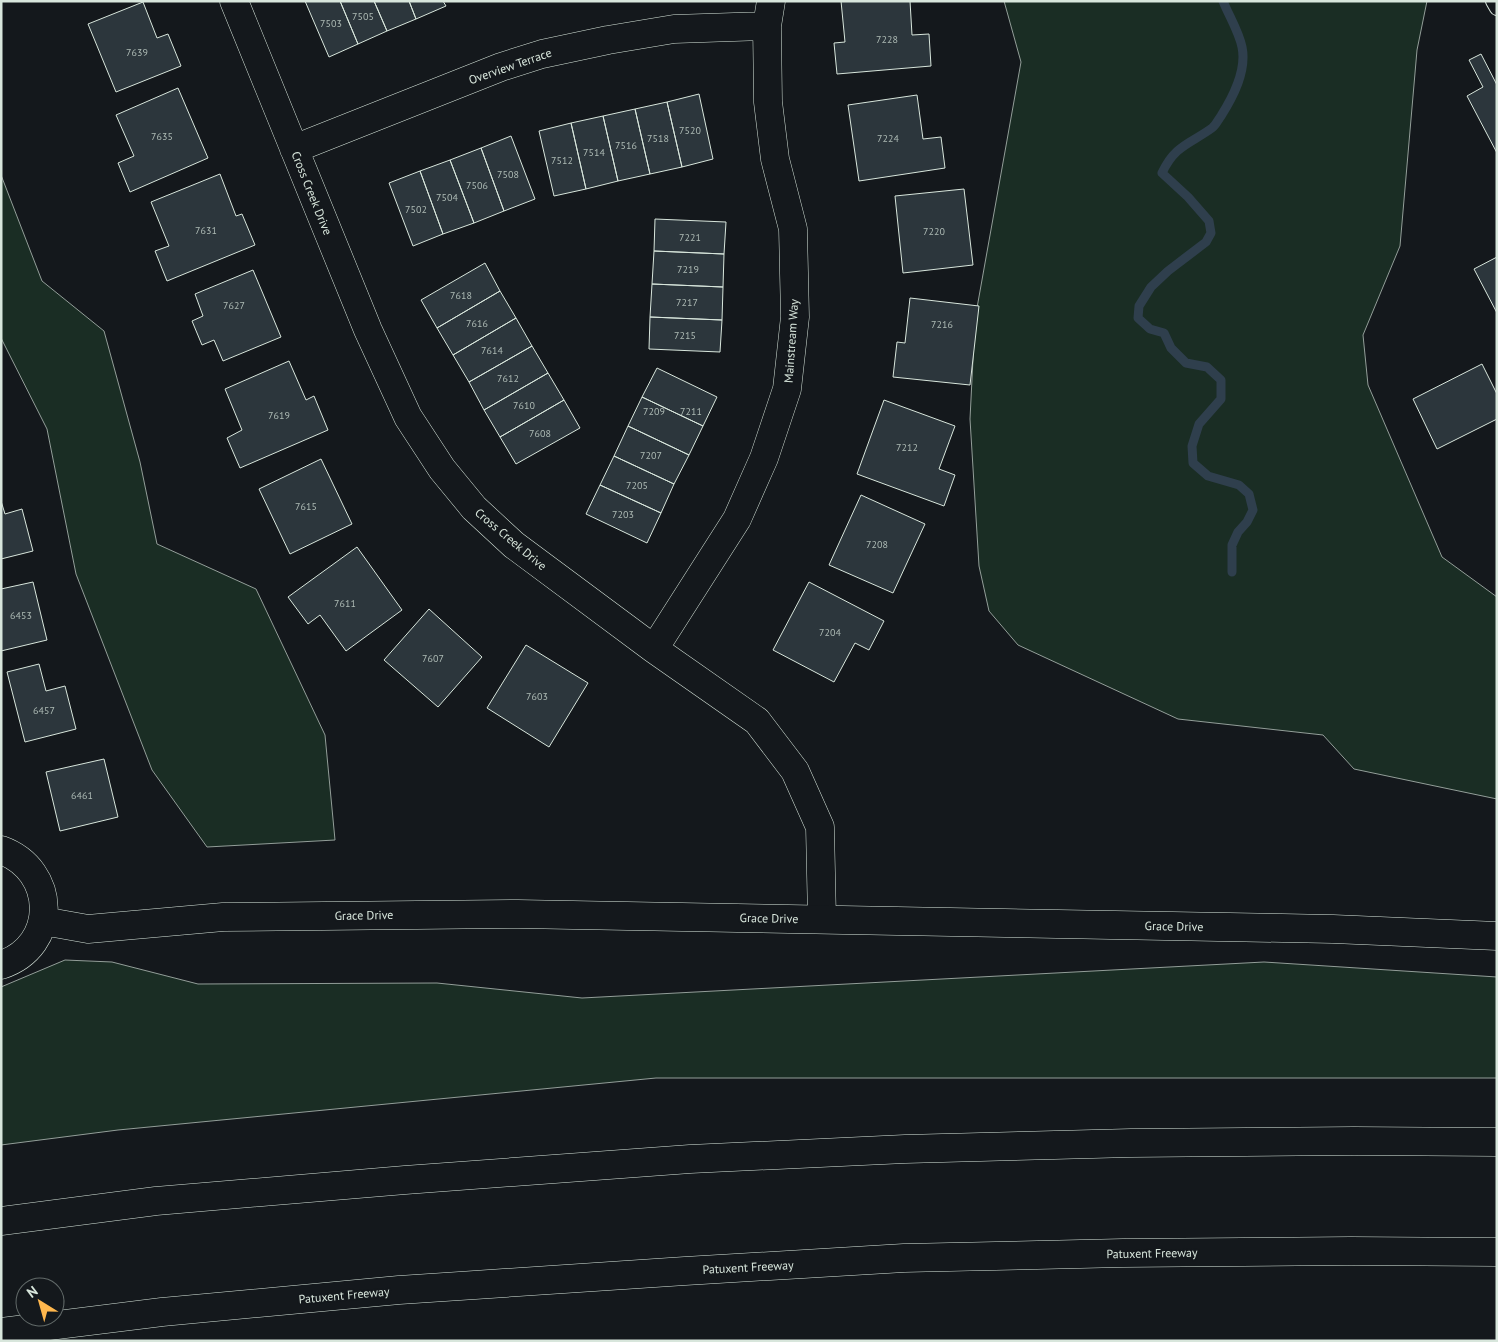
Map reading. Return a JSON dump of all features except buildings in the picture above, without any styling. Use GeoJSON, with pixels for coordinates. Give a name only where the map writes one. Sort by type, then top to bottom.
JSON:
{"type":"FeatureCollection","features":[{"type":"Feature","properties":{"kind":"main road","name":"Cross Creek Drive"},"geometry":{"type":"LineString","coordinates":[[234,1],[368,330],[408,417],[442,469],[474,508],[514,544],[654,649],[757,720],[795,772],[820,827],[822,919]]}},
{"type":"Feature","properties":{"kind":"main road","name":"Overview Terrace"},"geometry":{"type":"LineString","coordinates":[[294,149],[501,67],[542,54],[608,40],[769,14]]}},
{"type":"Feature","properties":{"kind":"main road","name":"Mainstream Way"},"geometry":{"type":"LineString","coordinates":[[654,649],[737,519],[764,458],[787,389],[795,317],[792,229],[775,159],[768,102],[769,14]]}},
{"type":"Feature","properties":{"kind":"main road"},"geometry":{"type":"LineString","coordinates":[[1,850],[24,862],[37,879],[45,902],[43,921],[36,938],[20,956],[1,965]]}},
{"type":"Feature","properties":{"kind":"main road","name":"Grace Drive"},"geometry":{"type":"LineString","coordinates":[[43,921],[88,929],[223,917],[518,914],[1333,929],[1497,936]]}},
{"type":"Feature","properties":{"kind":"main road"},"geometry":{"type":"LineString","coordinates":[[1,1220],[166,1200],[690,1159],[905,1149],[1131,1143],[1497,1142]]}},
{"type":"Feature","properties":{"kind":"main road","name":"Patuxent Freeway"},"geometry":{"type":"LineString","coordinates":[[1,1332],[162,1312],[399,1290],[685,1270],[884,1260],[1133,1253],[1497,1252]]}},
{"type":"Feature","properties":{"kind":"lane"},"geometry":{"type":"LineString","coordinates":[[1493,1],[1497,8]]}},
{"type":"Feature","properties":{"kind":"green space"},"geometry":{"type":"Polygon","coordinates":[[[1004,1],[1427,1],[1417,50],[1400,246],[1363,335],[1368,385],[1442,557],[1497,597],[1497,799],[1354,769],[1323,735],[1178,719],[1018,645],[989,611],[979,566],[970,419],[975,319],[1021,62],[1004,1]]]}},
{"type":"Feature","properties":{"kind":"green space"},"geometry":{"type":"Polygon","coordinates":[[[1,175],[42,281],[104,331],[140,462],[157,544],[256,589],[325,735],[335,840],[207,847],[152,770],[76,574],[47,429],[1,338],[1,175]]]}},
{"type":"Feature","properties":{"kind":"green space"},"geometry":{"type":"Polygon","coordinates":[[[65,960],[112,962],[198,984],[437,983],[582,998],[1264,962],[1497,977],[1497,1078],[656,1078],[118,1130],[1,1145],[1,987],[65,960]]]}},
{"type":"Feature","properties":{"kind":"waterway"},"geometry":{"type":"LineString","coordinates":[[1223,1],[1241,41],[1243,65],[1238,83],[1230,101],[1215,125],[1172,156],[1162,173],[1188,197],[1209,221],[1211,233],[1206,242],[1168,271],[1151,287],[1139,306],[1138,318],[1150,329],[1164,333],[1171,348],[1186,363],[1207,367],[1221,380],[1221,399],[1199,424],[1192,446],[1193,463],[1208,476],[1239,485],[1249,494],[1253,510],[1247,522],[1238,532],[1232,545],[1232,572]]}}]}
